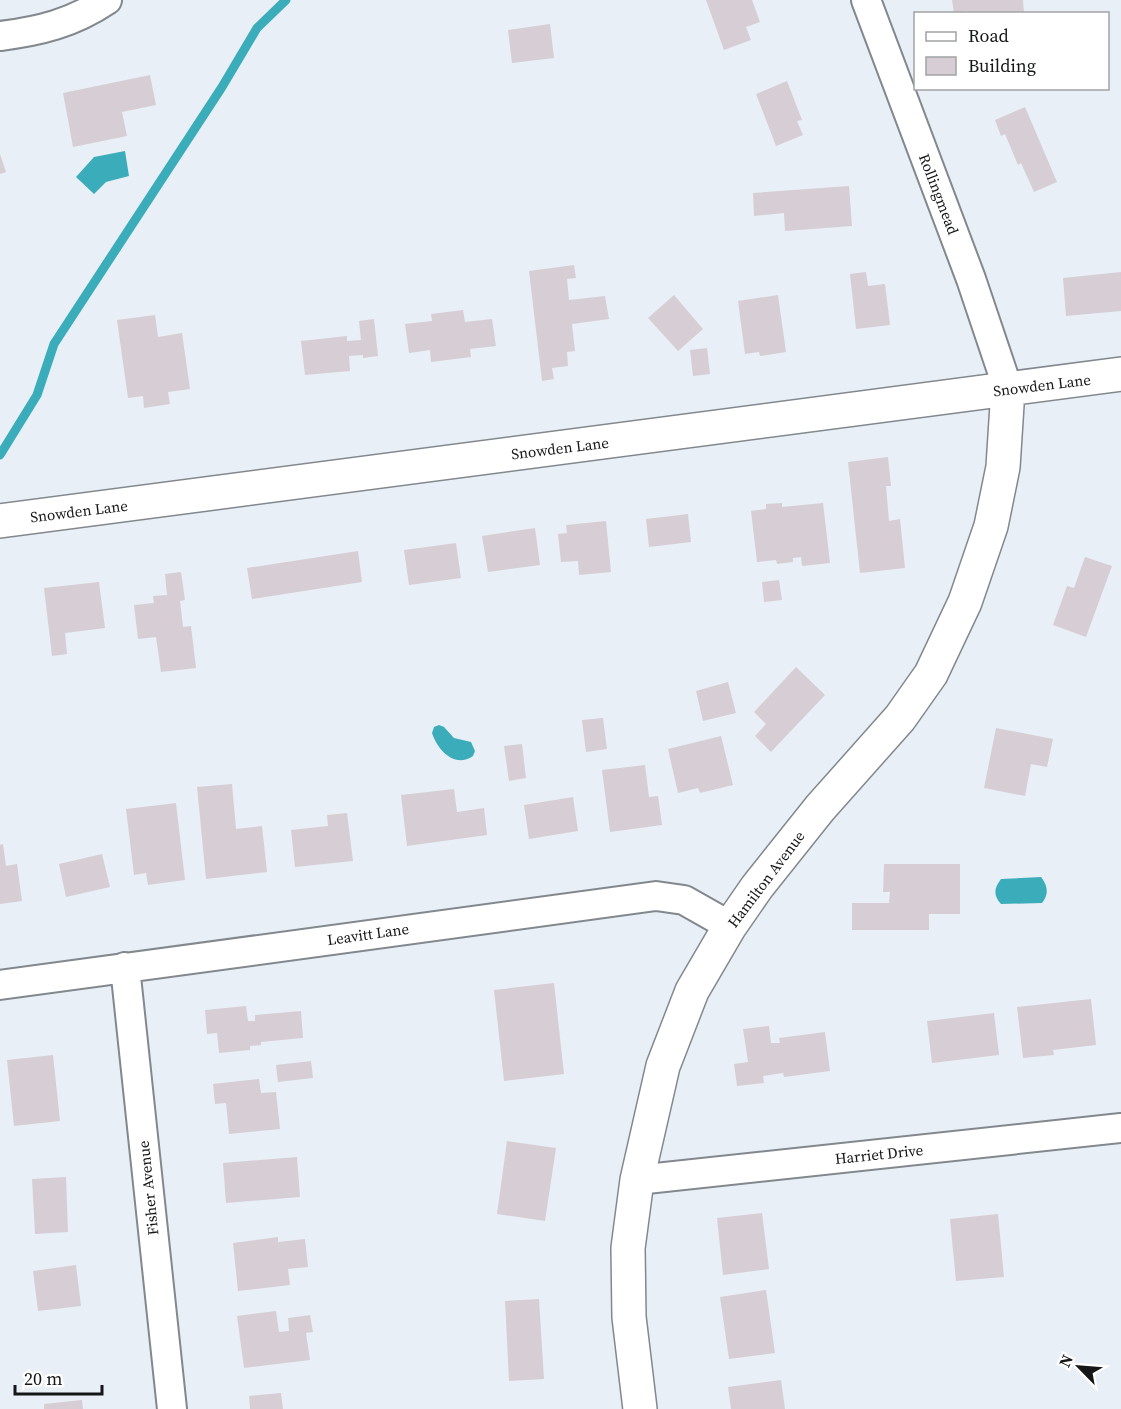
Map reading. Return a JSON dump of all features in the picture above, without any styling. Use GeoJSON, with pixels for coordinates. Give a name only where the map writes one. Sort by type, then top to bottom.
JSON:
{"type":"FeatureCollection","features":[{"type":"Feature","properties":{"kind":"street"},"geometry":{"type":"LineString","coordinates":[[0,36],[37,31],[74,19],[107,0]]}},
{"type":"Feature","properties":{"kind":"street","name":"Rollingmead"},"geometry":{"type":"LineString","coordinates":[[866,0],[972,279],[1008,389]]}},
{"type":"Feature","properties":{"kind":"street","name":"Snowden Lane"},"geometry":{"type":"LineString","coordinates":[[0,521],[1121,374]]}},
{"type":"Feature","properties":{"kind":"street","name":"Hamilton Avenue"},"geometry":{"type":"LineString","coordinates":[[640,1409],[629,1317],[628,1248],[637,1180],[663,1065],[692,991],[729,926],[757,886],[820,808],[900,718],[931,674],[966,602],[991,526],[1003,468],[1008,389]]}},
{"type":"Feature","properties":{"kind":"street","name":"Leavitt Lane"},"geometry":{"type":"LineString","coordinates":[[0,985],[656,896],[684,900],[729,926]]}},
{"type":"Feature","properties":{"kind":"street","name":"Fisher Avenue"},"geometry":{"type":"LineString","coordinates":[[125,967],[172,1409]]}},
{"type":"Feature","properties":{"kind":"street","name":"Harriet Drive"},"geometry":{"type":"LineString","coordinates":[[637,1180],[1121,1128]]}},
{"type":"Feature","properties":{"kind":"water"},"geometry":{"type":"Polygon","coordinates":[[[125,151],[129,176],[106,182],[94,194],[76,177],[94,157],[125,151]]]}},
{"type":"Feature","properties":{"kind":"water"},"geometry":{"type":"Polygon","coordinates":[[[439,725],[454,738],[471,742],[475,751],[473,756],[459,760],[453,759],[442,751],[432,733],[434,727],[439,725]]]}},
{"type":"Feature","properties":{"kind":"water"},"geometry":{"type":"Polygon","coordinates":[[[1041,877],[1047,890],[1042,903],[1001,904],[997,898],[996,888],[1001,879],[1041,877]]]}},
{"type":"Feature","properties":{"kind":"building"},"geometry":{"type":"Polygon","coordinates":[[[706,0],[752,0],[760,22],[746,27],[751,40],[724,50],[706,0]]]}},
{"type":"Feature","properties":{"kind":"building"},"geometry":{"type":"Polygon","coordinates":[[[952,0],[1023,0],[1024,12],[954,12],[952,0]]]}},
{"type":"Feature","properties":{"kind":"building"},"geometry":{"type":"Polygon","coordinates":[[[550,24],[554,58],[512,63],[508,30],[550,24]]]}},
{"type":"Feature","properties":{"kind":"building"},"geometry":{"type":"Polygon","coordinates":[[[150,75],[156,105],[122,112],[127,136],[73,147],[63,93],[150,75]]]}},
{"type":"Feature","properties":{"kind":"building"},"geometry":{"type":"Polygon","coordinates":[[[787,81],[802,120],[797,121],[803,135],[776,146],[756,94],[787,81]]]}},
{"type":"Feature","properties":{"kind":"building"},"geometry":{"type":"Polygon","coordinates":[[[1025,107],[1057,182],[1034,192],[1021,163],[1018,165],[1005,134],[1001,136],[995,120],[1025,107]]]}},
{"type":"Feature","properties":{"kind":"building"},"geometry":{"type":"Polygon","coordinates":[[[0,154],[6,172],[0,174],[0,154]]]}},
{"type":"Feature","properties":{"kind":"building"},"geometry":{"type":"Polygon","coordinates":[[[849,186],[852,226],[785,231],[784,213],[754,216],[753,193],[849,186]]]}},
{"type":"Feature","properties":{"kind":"building"},"geometry":{"type":"Polygon","coordinates":[[[574,265],[576,278],[567,279],[569,300],[605,296],[609,319],[572,324],[575,351],[567,352],[568,366],[552,368],[554,379],[542,381],[529,271],[574,265]]]}},
{"type":"Feature","properties":{"kind":"building"},"geometry":{"type":"Polygon","coordinates":[[[866,272],[868,286],[885,284],[890,325],[856,329],[850,274],[866,272]]]}},
{"type":"Feature","properties":{"kind":"building"},"geometry":{"type":"Polygon","coordinates":[[[1121,272],[1121,311],[1066,316],[1063,278],[1121,272]]]}},
{"type":"Feature","properties":{"kind":"building"},"geometry":{"type":"Polygon","coordinates":[[[674,295],[703,329],[678,351],[648,318],[674,295]]]}},
{"type":"Feature","properties":{"kind":"building"},"geometry":{"type":"Polygon","coordinates":[[[778,295],[786,352],[760,356],[759,352],[745,354],[738,301],[778,295]]]}},
{"type":"Feature","properties":{"kind":"building"},"geometry":{"type":"Polygon","coordinates":[[[463,310],[465,322],[492,319],[496,346],[470,349],[471,357],[431,362],[430,350],[409,353],[405,324],[432,321],[431,314],[463,310]]]}},
{"type":"Feature","properties":{"kind":"building"},"geometry":{"type":"Polygon","coordinates":[[[155,315],[158,337],[182,333],[190,389],[168,392],[170,404],[144,408],[143,396],[128,398],[117,320],[155,315]]]}},
{"type":"Feature","properties":{"kind":"building"},"geometry":{"type":"Polygon","coordinates":[[[374,319],[378,356],[363,358],[363,355],[349,356],[350,371],[305,375],[301,341],[347,336],[347,341],[361,340],[359,321],[374,319]]]}},
{"type":"Feature","properties":{"kind":"building"},"geometry":{"type":"Polygon","coordinates":[[[707,348],[710,374],[693,376],[690,350],[707,348]]]}},
{"type":"Feature","properties":{"kind":"building"},"geometry":{"type":"Polygon","coordinates":[[[888,457],[891,486],[886,486],[889,521],[900,519],[905,568],[860,573],[848,462],[888,457]]]}},
{"type":"Feature","properties":{"kind":"building"},"geometry":{"type":"Polygon","coordinates":[[[782,503],[782,507],[823,503],[830,563],[802,566],[801,557],[793,558],[793,562],[777,564],[776,560],[757,562],[751,511],[766,509],[766,504],[782,503]]]}},
{"type":"Feature","properties":{"kind":"building"},"geometry":{"type":"Polygon","coordinates":[[[688,514],[691,542],[649,547],[646,519],[688,514]]]}},
{"type":"Feature","properties":{"kind":"building"},"geometry":{"type":"Polygon","coordinates":[[[606,521],[611,572],[579,575],[578,561],[561,562],[558,534],[567,533],[566,525],[606,521]]]}},
{"type":"Feature","properties":{"kind":"building"},"geometry":{"type":"Polygon","coordinates":[[[535,528],[540,565],[488,572],[482,536],[535,528]]]}},
{"type":"Feature","properties":{"kind":"building"},"geometry":{"type":"Polygon","coordinates":[[[456,543],[461,578],[409,585],[404,550],[456,543]]]}},
{"type":"Feature","properties":{"kind":"building"},"geometry":{"type":"Polygon","coordinates":[[[358,551],[362,582],[252,599],[247,568],[358,551]]]}},
{"type":"Feature","properties":{"kind":"building"},"geometry":{"type":"Polygon","coordinates":[[[1085,557],[1112,566],[1086,637],[1053,625],[1067,586],[1074,588],[1085,557]]]}},
{"type":"Feature","properties":{"kind":"building"},"geometry":{"type":"Polygon","coordinates":[[[181,572],[185,600],[180,601],[183,627],[191,626],[196,668],[161,672],[156,637],[138,639],[134,605],[154,603],[153,596],[167,595],[165,574],[181,572]]]}},
{"type":"Feature","properties":{"kind":"building"},"geometry":{"type":"Polygon","coordinates":[[[779,580],[782,600],[764,602],[762,582],[779,580]]]}},
{"type":"Feature","properties":{"kind":"building"},"geometry":{"type":"Polygon","coordinates":[[[99,582],[105,628],[65,633],[67,654],[52,656],[44,588],[99,582]]]}},
{"type":"Feature","properties":{"kind":"building"},"geometry":{"type":"Polygon","coordinates":[[[796,667],[825,695],[771,752],[755,736],[766,724],[754,712],[796,667]]]}},
{"type":"Feature","properties":{"kind":"building"},"geometry":{"type":"Polygon","coordinates":[[[728,682],[736,713],[703,721],[696,691],[728,682]]]}},
{"type":"Feature","properties":{"kind":"building"},"geometry":{"type":"Polygon","coordinates":[[[603,718],[607,749],[586,752],[582,720],[603,718]]]}},
{"type":"Feature","properties":{"kind":"building"},"geometry":{"type":"Polygon","coordinates":[[[996,728],[1053,739],[1047,767],[1031,764],[1025,796],[984,788],[996,728]]]}},
{"type":"Feature","properties":{"kind":"building"},"geometry":{"type":"Polygon","coordinates":[[[721,736],[733,785],[700,793],[698,788],[678,793],[668,749],[721,736]]]}},
{"type":"Feature","properties":{"kind":"building"},"geometry":{"type":"Polygon","coordinates":[[[522,744],[526,778],[509,781],[504,746],[522,744]]]}},
{"type":"Feature","properties":{"kind":"building"},"geometry":{"type":"Polygon","coordinates":[[[645,765],[649,797],[658,796],[662,825],[610,832],[602,770],[645,765]]]}},
{"type":"Feature","properties":{"kind":"building"},"geometry":{"type":"Polygon","coordinates":[[[232,784],[236,829],[262,826],[267,872],[206,879],[197,787],[232,784]]]}},
{"type":"Feature","properties":{"kind":"building"},"geometry":{"type":"Polygon","coordinates":[[[454,789],[457,812],[484,808],[487,835],[407,846],[401,795],[454,789]]]}},
{"type":"Feature","properties":{"kind":"building"},"geometry":{"type":"Polygon","coordinates":[[[573,797],[578,831],[529,839],[524,805],[573,797]]]}},
{"type":"Feature","properties":{"kind":"building"},"geometry":{"type":"Polygon","coordinates":[[[176,803],[185,880],[148,885],[146,873],[134,875],[126,809],[176,803]]]}},
{"type":"Feature","properties":{"kind":"building"},"geometry":{"type":"Polygon","coordinates":[[[347,813],[353,861],[295,867],[291,830],[328,826],[327,815],[347,813]]]}},
{"type":"Feature","properties":{"kind":"building"},"geometry":{"type":"Polygon","coordinates":[[[3,844],[6,866],[17,864],[22,901],[0,904],[0,845],[3,844]]]}},
{"type":"Feature","properties":{"kind":"building"},"geometry":{"type":"Polygon","coordinates":[[[102,854],[110,887],[66,897],[59,864],[102,854]]]}},
{"type":"Feature","properties":{"kind":"building"},"geometry":{"type":"Polygon","coordinates":[[[884,864],[960,864],[960,914],[929,914],[929,930],[852,930],[852,903],[889,903],[890,892],[883,892],[884,864]]]}},
{"type":"Feature","properties":{"kind":"building"},"geometry":{"type":"Polygon","coordinates":[[[554,983],[564,1074],[504,1081],[494,990],[554,983]]]}},
{"type":"Feature","properties":{"kind":"building"},"geometry":{"type":"Polygon","coordinates":[[[1091,999],[1096,1045],[1053,1050],[1054,1055],[1023,1058],[1017,1007],[1091,999]]]}},
{"type":"Feature","properties":{"kind":"building"},"geometry":{"type":"Polygon","coordinates":[[[246,1006],[248,1021],[255,1021],[255,1015],[301,1011],[303,1038],[261,1042],[261,1045],[250,1046],[250,1050],[219,1053],[217,1033],[207,1034],[205,1010],[246,1006]]]}},
{"type":"Feature","properties":{"kind":"building"},"geometry":{"type":"Polygon","coordinates":[[[994,1013],[999,1055],[932,1063],[927,1021],[994,1013]]]}},
{"type":"Feature","properties":{"kind":"building"},"geometry":{"type":"Polygon","coordinates":[[[769,1026],[771,1043],[780,1043],[779,1038],[825,1032],[830,1071],[784,1077],[783,1073],[763,1076],[764,1083],[737,1086],[734,1064],[748,1062],[743,1029],[769,1026]]]}},
{"type":"Feature","properties":{"kind":"building"},"geometry":{"type":"Polygon","coordinates":[[[53,1055],[60,1121],[14,1126],[7,1060],[53,1055]]]}},
{"type":"Feature","properties":{"kind":"building"},"geometry":{"type":"Polygon","coordinates":[[[311,1061],[313,1078],[278,1082],[276,1065],[311,1061]]]}},
{"type":"Feature","properties":{"kind":"building"},"geometry":{"type":"Polygon","coordinates":[[[259,1079],[261,1093],[276,1092],[280,1129],[229,1134],[226,1103],[215,1104],[213,1084],[259,1079]]]}},
{"type":"Feature","properties":{"kind":"building"},"geometry":{"type":"Polygon","coordinates":[[[507,1141],[556,1148],[545,1221],[497,1214],[507,1141]]]}},
{"type":"Feature","properties":{"kind":"building"},"geometry":{"type":"Polygon","coordinates":[[[297,1157],[300,1197],[226,1203],[223,1163],[297,1157]]]}},
{"type":"Feature","properties":{"kind":"building"},"geometry":{"type":"Polygon","coordinates":[[[66,1177],[68,1232],[35,1234],[32,1179],[66,1177]]]}},
{"type":"Feature","properties":{"kind":"building"},"geometry":{"type":"Polygon","coordinates":[[[762,1213],[769,1269],[723,1275],[717,1218],[762,1213]]]}},
{"type":"Feature","properties":{"kind":"building"},"geometry":{"type":"Polygon","coordinates":[[[998,1214],[1004,1277],[956,1281],[950,1219],[998,1214]]]}},
{"type":"Feature","properties":{"kind":"building"},"geometry":{"type":"Polygon","coordinates":[[[278,1237],[278,1242],[305,1239],[308,1267],[288,1269],[290,1285],[238,1291],[233,1243],[278,1237]]]}},
{"type":"Feature","properties":{"kind":"building"},"geometry":{"type":"Polygon","coordinates":[[[76,1265],[81,1306],[38,1311],[33,1271],[76,1265]]]}},
{"type":"Feature","properties":{"kind":"building"},"geometry":{"type":"Polygon","coordinates":[[[766,1290],[775,1353],[729,1359],[720,1297],[766,1290]]]}},
{"type":"Feature","properties":{"kind":"building"},"geometry":{"type":"Polygon","coordinates":[[[539,1299],[544,1379],[509,1381],[505,1301],[539,1299]]]}},
{"type":"Feature","properties":{"kind":"building"},"geometry":{"type":"Polygon","coordinates":[[[276,1311],[279,1332],[289,1331],[288,1318],[310,1315],[313,1332],[306,1333],[310,1360],[244,1368],[237,1316],[276,1311]]]}},
{"type":"Feature","properties":{"kind":"building"},"geometry":{"type":"Polygon","coordinates":[[[781,1380],[785,1409],[731,1409],[728,1387],[781,1380]]]}},
{"type":"Feature","properties":{"kind":"building"},"geometry":{"type":"Polygon","coordinates":[[[281,1393],[283,1409],[250,1409],[249,1396],[281,1393]]]}},
{"type":"Feature","properties":{"kind":"building"},"geometry":{"type":"Polygon","coordinates":[[[82,1400],[83,1409],[44,1409],[44,1404],[82,1400]]]}},
{"type":"Feature","properties":{"kind":"waterway"},"geometry":{"type":"LineString","coordinates":[[0,455],[37,395],[54,344],[222,87],[257,28],[286,0]]}}]}
